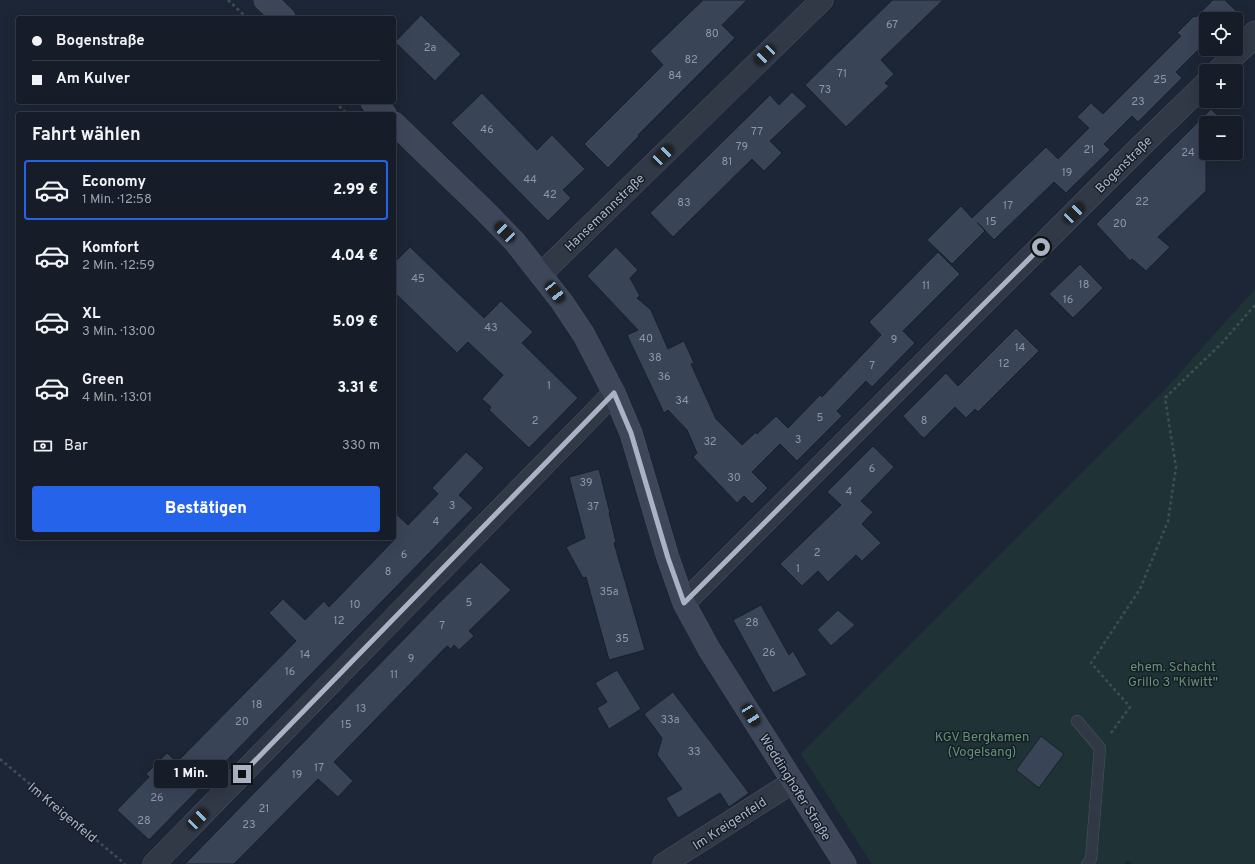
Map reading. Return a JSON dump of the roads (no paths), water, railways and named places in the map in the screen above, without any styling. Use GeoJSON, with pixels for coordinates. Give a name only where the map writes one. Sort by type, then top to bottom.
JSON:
{"type":"FeatureCollection","features":[{"type":"Feature","properties":{"kind":"street"},"geometry":{"type":"LineString","coordinates":[[266,0],[282,16]]}},
{"type":"Feature","properties":{"kind":"street","name":"Hansemannstraße"},"geometry":{"type":"LineString","coordinates":[[541,274],[822,0]]}},
{"type":"Feature","properties":{"kind":"street"},"geometry":{"type":"LineString","coordinates":[[1225,64],[1246,44],[1255,32]]}},
{"type":"Feature","properties":{"kind":"street","name":"Bogenstraße"},"geometry":{"type":"LineString","coordinates":[[684,603],[1199,90]]}},
{"type":"Feature","properties":{"kind":"street"},"geometry":{"type":"LineString","coordinates":[[374,104],[383,112]]}},
{"type":"Feature","properties":{"kind":"street","name":"Weddinghofer Straße"},"geometry":{"type":"LineString","coordinates":[[396,125],[486,211],[515,242],[562,302],[584,336],[614,393],[631,433],[668,558],[684,603],[709,649],[845,864]]}},
{"type":"Feature","properties":{"kind":"street"},"geometry":{"type":"LineString","coordinates":[[154,864],[614,393]]}},
{"type":"Feature","properties":{"kind":"street","name":"Im Kreigenfeld"},"geometry":{"type":"LineString","coordinates":[[664,864],[793,782]]}},
{"type":"Feature","properties":{"kind":"lane"},"geometry":{"type":"LineString","coordinates":[[1077,722],[1100,748],[1091,859],[1087,864]]}},
{"type":"Feature","properties":{"kind":"park label","name":"ehem. Schacht Grillo 3 \"Kiwitt\""},"geometry":{"type":"Point","coordinates":[1173,674]}},
{"type":"Feature","properties":{"kind":"park label","name":"KGV Bergkamen (Vogelsang)"},"geometry":{"type":"Point","coordinates":[982,744]}}]}
